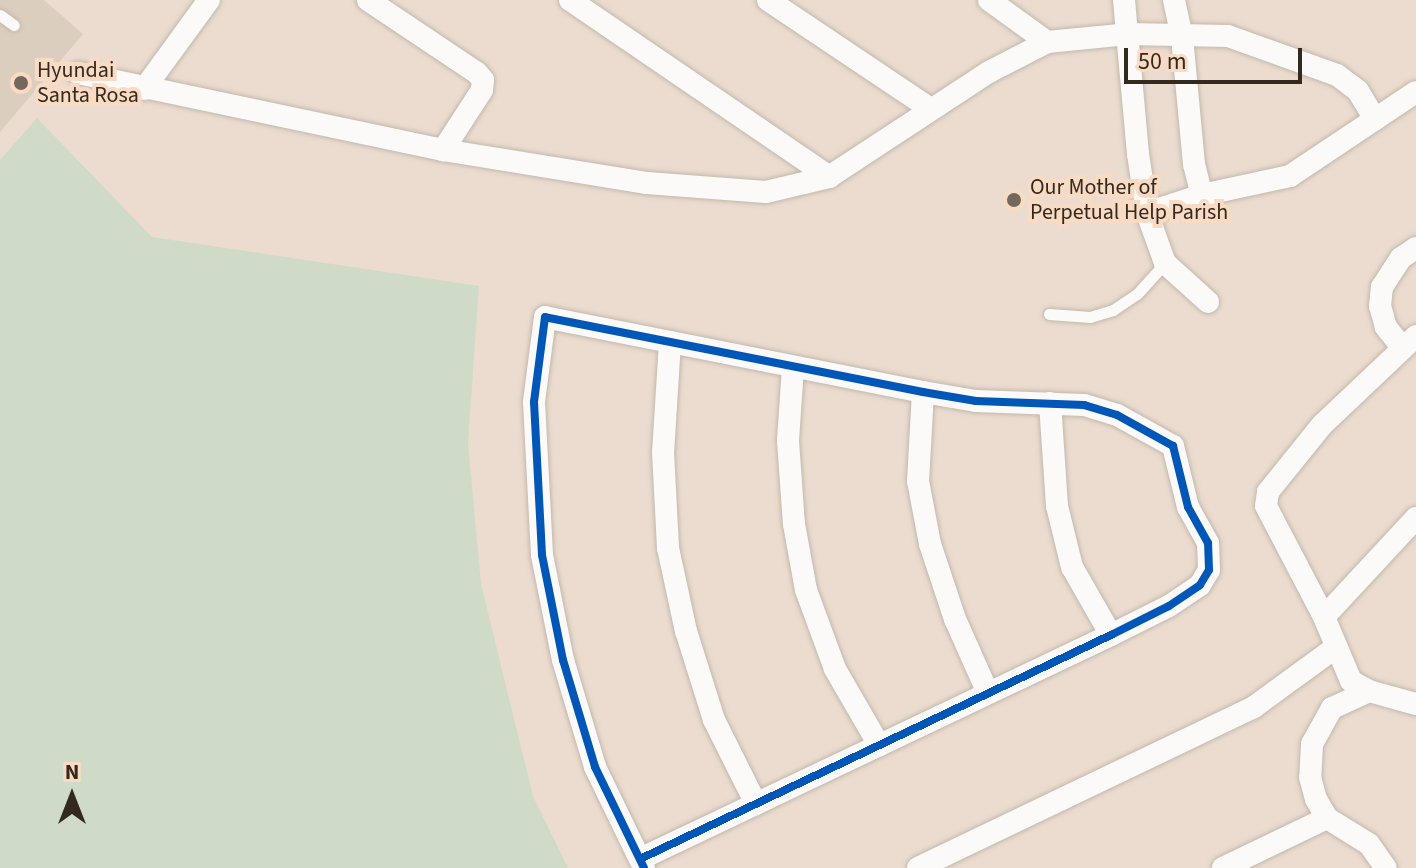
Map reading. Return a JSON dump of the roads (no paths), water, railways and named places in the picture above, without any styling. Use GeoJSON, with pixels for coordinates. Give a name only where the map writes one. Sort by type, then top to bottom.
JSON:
{"type":"FeatureCollection","features":[{"type":"Feature","properties":{"kind":"street"},"geometry":{"type":"LineString","coordinates":[[144,89],[209,0]]}},
{"type":"Feature","properties":{"kind":"street"},"geometry":{"type":"LineString","coordinates":[[368,0],[483,80],[482,90],[443,150]]}},
{"type":"Feature","properties":{"kind":"street"},"geometry":{"type":"LineString","coordinates":[[570,0],[829,177]]}},
{"type":"Feature","properties":{"kind":"street"},"geometry":{"type":"LineString","coordinates":[[768,0],[931,109]]}},
{"type":"Feature","properties":{"kind":"street"},"geometry":{"type":"LineString","coordinates":[[989,0],[1047,42]]}},
{"type":"Feature","properties":{"kind":"street"},"geometry":{"type":"LineString","coordinates":[[1124,0],[1138,154],[1147,213],[1165,263],[1208,302]]}},
{"type":"Feature","properties":{"kind":"street"},"geometry":{"type":"LineString","coordinates":[[1174,0],[1182,37],[1194,164],[1202,195]]}},
{"type":"Feature","properties":{"kind":"street"},"geometry":{"type":"LineString","coordinates":[[78,73],[443,150],[647,183],[766,192],[829,177],[989,72],[1047,42],[1128,34],[1228,36],[1337,75],[1358,91],[1375,119]]}},
{"type":"Feature","properties":{"kind":"street"},"geometry":{"type":"LineString","coordinates":[[1147,213],[1202,195],[1290,176],[1416,92]]}},
{"type":"Feature","properties":{"kind":"street"},"geometry":{"type":"LineString","coordinates":[[1416,248],[1401,258],[1382,287],[1380,306],[1386,327],[1409,342],[1322,425],[1268,492],[1266,506],[1324,617],[1351,681],[1369,691],[1416,704]]}},
{"type":"Feature","properties":{"kind":"street"},"geometry":{"type":"LineString","coordinates":[[545,317],[793,367],[976,401],[1084,405],[1117,415],[1173,446],[1188,507],[1208,543],[1209,570],[1200,585],[1169,606],[756,804],[642,863],[595,767],[563,660],[542,555],[534,402],[545,317]]}},
{"type":"Feature","properties":{"kind":"street"},"geometry":{"type":"LineString","coordinates":[[670,342],[663,452],[668,548],[686,631],[714,720],[756,804]]}},
{"type":"Feature","properties":{"kind":"street"},"geometry":{"type":"LineString","coordinates":[[793,367],[788,441],[794,524],[806,590],[835,669],[879,745]]}},
{"type":"Feature","properties":{"kind":"street"},"geometry":{"type":"LineString","coordinates":[[923,392],[918,481],[930,544],[955,619],[988,693]]}},
{"type":"Feature","properties":{"kind":"street"},"geometry":{"type":"LineString","coordinates":[[1050,403],[1057,506],[1072,567],[1111,635]]}},
{"type":"Feature","properties":{"kind":"street"},"geometry":{"type":"LineString","coordinates":[[1324,617],[1416,518]]}},
{"type":"Feature","properties":{"kind":"street"},"geometry":{"type":"LineString","coordinates":[[918,868],[1254,707],[1336,647]]}},
{"type":"Feature","properties":{"kind":"street"},"geometry":{"type":"LineString","coordinates":[[1369,691],[1332,708],[1312,744],[1310,777],[1316,799],[1327,818],[1369,844],[1386,868]]}},
{"type":"Feature","properties":{"kind":"street"},"geometry":{"type":"LineString","coordinates":[[1223,868],[1327,818]]}},
{"type":"Feature","properties":{"kind":"lane"},"geometry":{"type":"LineString","coordinates":[[0,15],[14,25]]}},
{"type":"Feature","properties":{"kind":"lane"},"geometry":{"type":"LineString","coordinates":[[1049,314],[1090,317],[1113,310],[1137,294],[1165,263]]}},
{"type":"Feature","properties":{"kind":"place","name":"Hyundai Santa Rosa"},"geometry":{"type":"Point","coordinates":[21,83]}},
{"type":"Feature","properties":{"kind":"place","name":"Our Mother of Perpetual Help Parish"},"geometry":{"type":"Point","coordinates":[1014,200]}}]}
